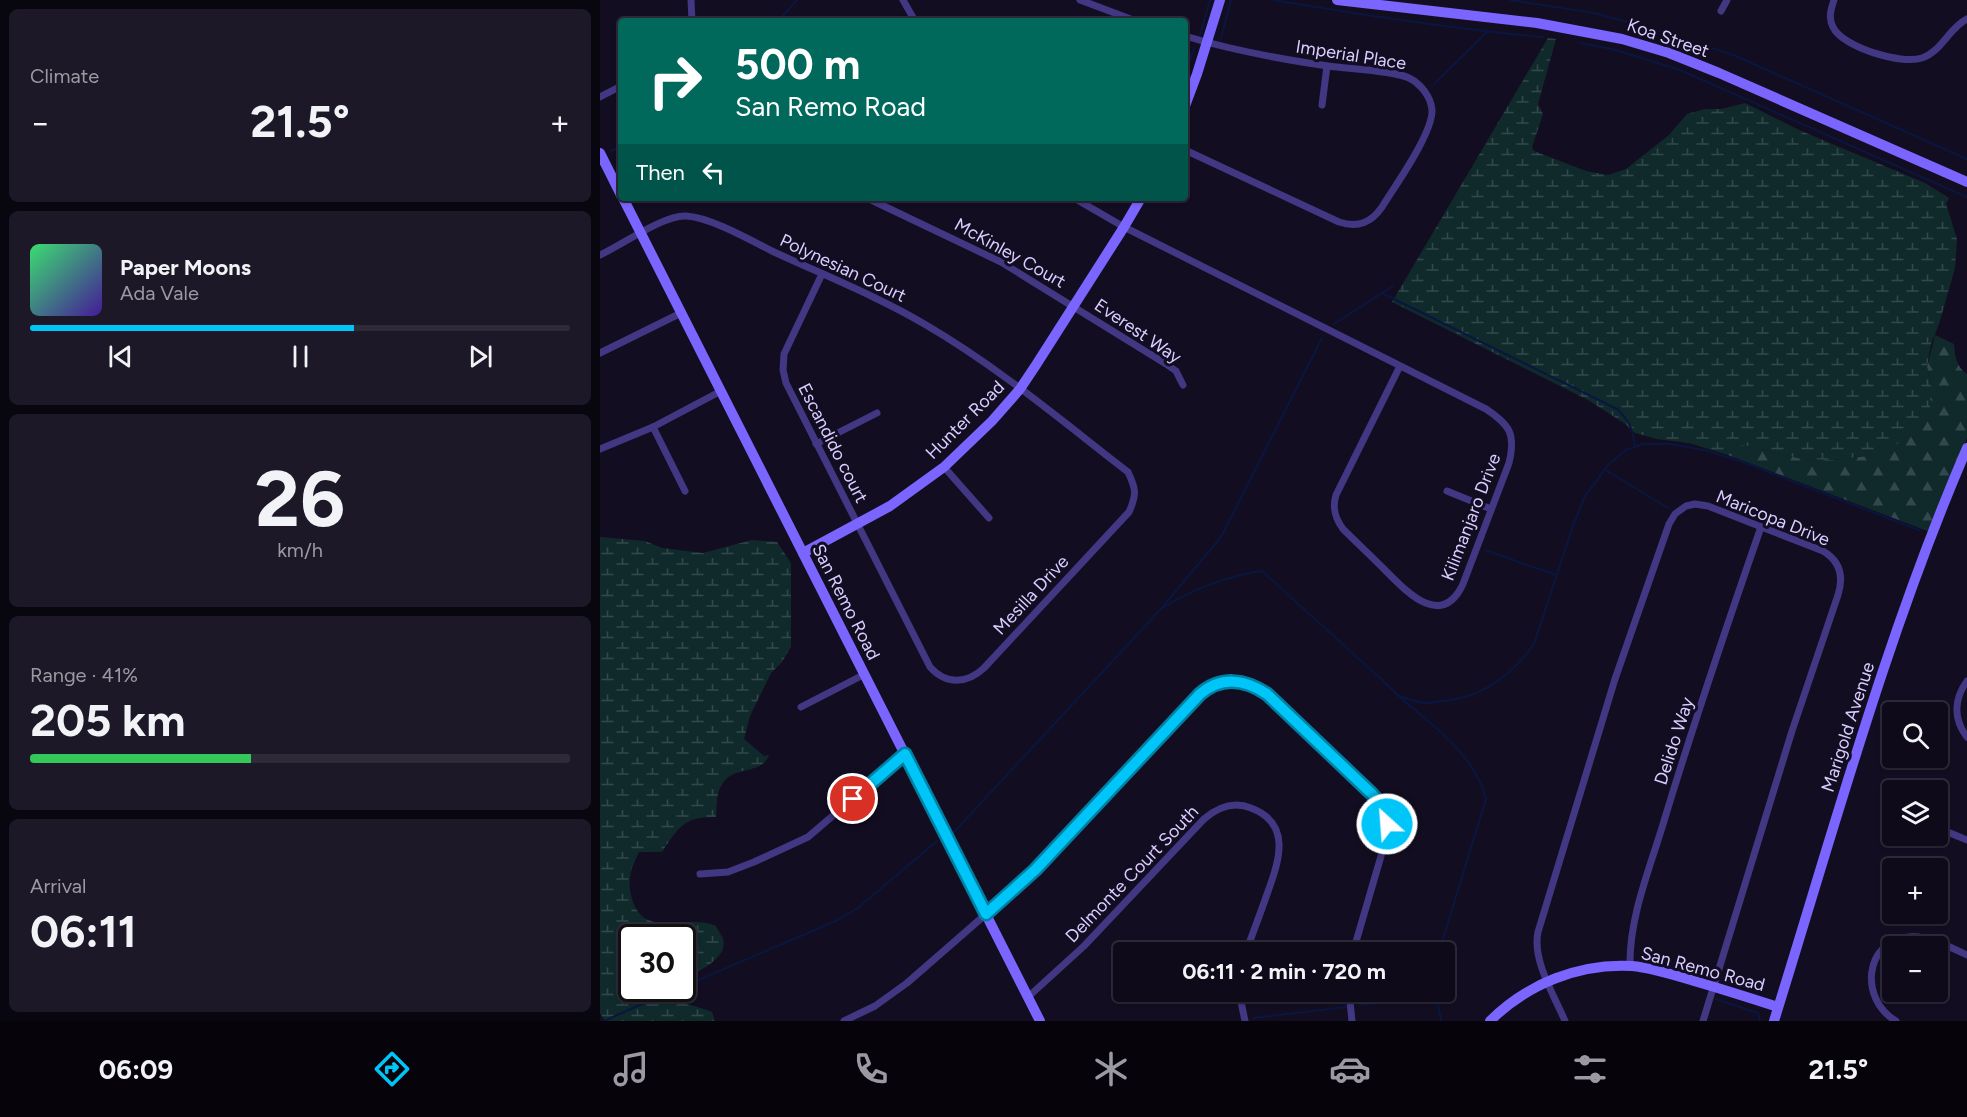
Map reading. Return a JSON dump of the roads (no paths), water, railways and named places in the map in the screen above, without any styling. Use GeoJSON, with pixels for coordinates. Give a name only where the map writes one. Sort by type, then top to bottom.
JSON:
{"type":"FeatureCollection","features":[{"type":"Feature","properties":{"kind":"street"},"geometry":{"type":"LineString","coordinates":[[691,0],[692,18]]}},
{"type":"Feature","properties":{"kind":"street"},"geometry":{"type":"LineString","coordinates":[[903,0],[913,18]]}},
{"type":"Feature","properties":{"kind":"street"},"geometry":{"type":"LineString","coordinates":[[1080,0],[1128,18]]}},
{"type":"Feature","properties":{"kind":"street"},"geometry":{"type":"LineString","coordinates":[[1188,97],[1220,0]]}},
{"type":"Feature","properties":{"kind":"street","name":"Koa Street"},"geometry":{"type":"LineString","coordinates":[[1337,0],[1537,23],[1622,39],[1669,53],[1719,73],[1967,182]]}},
{"type":"Feature","properties":{"kind":"street"},"geometry":{"type":"LineString","coordinates":[[1720,11],[1727,0]]}},
{"type":"Feature","properties":{"kind":"street"},"geometry":{"type":"LineString","coordinates":[[1834,0],[1830,14],[1831,25],[1839,36],[1894,60],[1914,60],[1924,57],[1936,50],[1956,25],[1967,19]]}},
{"type":"Feature","properties":{"kind":"street","name":"Imperial Place"},"geometry":{"type":"LineString","coordinates":[[1188,37],[1207,43],[1327,66],[1404,76],[1420,86],[1431,104],[1428,129],[1382,207],[1368,222],[1357,225],[1339,222],[1188,151]]}},
{"type":"Feature","properties":{"kind":"street"},"geometry":{"type":"LineString","coordinates":[[1924,57],[1928,65]]}},
{"type":"Feature","properties":{"kind":"street"},"geometry":{"type":"LineString","coordinates":[[1322,105],[1327,66]]}},
{"type":"Feature","properties":{"kind":"street"},"geometry":{"type":"LineString","coordinates":[[600,97],[618,88]]}},
{"type":"Feature","properties":{"kind":"street","name":"San Remo Road"},"geometry":{"type":"LineString","coordinates":[[600,153],[618,188]]}},
{"type":"Feature","properties":{"kind":"street","name":"San Remo Road"},"geometry":{"type":"LineString","coordinates":[[625,201],[1040,1021]]}},
{"type":"Feature","properties":{"kind":"street","name":"McKinley Court"},"geometry":{"type":"LineString","coordinates":[[873,201],[1001,262],[1073,306]]}},
{"type":"Feature","properties":{"kind":"street"},"geometry":{"type":"LineString","coordinates":[[1079,201],[1125,227]]}},
{"type":"Feature","properties":{"kind":"street","name":"Hunter Road"},"geometry":{"type":"LineString","coordinates":[[803,553],[890,506],[944,467],[985,428],[1020,388],[1125,227],[1139,201]]}},
{"type":"Feature","properties":{"kind":"street","name":"Polynesian Court"},"geometry":{"type":"LineString","coordinates":[[600,255],[671,218],[693,217],[709,222],[926,324],[1020,388]]}},
{"type":"Feature","properties":{"kind":"street","name":"Kilimanjaro Drive"},"geometry":{"type":"LineString","coordinates":[[1125,227],[1486,409],[1506,423],[1512,436],[1512,450],[1491,508],[1459,593],[1449,602],[1438,606],[1422,603],[1409,593],[1343,529],[1338,522],[1334,508],[1336,495],[1400,366]]}},
{"type":"Feature","properties":{"kind":"street","name":"Escandido court"},"geometry":{"type":"LineString","coordinates":[[822,274],[787,349],[783,366],[784,376],[792,397],[857,525]]}},
{"type":"Feature","properties":{"kind":"street","name":"Everest Way"},"geometry":{"type":"LineString","coordinates":[[1073,306],[1176,371],[1183,385]]}},
{"type":"Feature","properties":{"kind":"street"},"geometry":{"type":"LineString","coordinates":[[600,353],[681,313]]}},
{"type":"Feature","properties":{"kind":"street","name":"Mesilla Drive"},"geometry":{"type":"LineString","coordinates":[[857,525],[930,667],[939,675],[951,680],[968,679],[978,674],[1129,512],[1135,499],[1135,487],[1128,472],[1020,388]]}},
{"type":"Feature","properties":{"kind":"street"},"geometry":{"type":"LineString","coordinates":[[600,449],[653,428],[721,391]]}},
{"type":"Feature","properties":{"kind":"street"},"geometry":{"type":"LineString","coordinates":[[816,444],[877,412]]}},
{"type":"Feature","properties":{"kind":"street"},"geometry":{"type":"LineString","coordinates":[[653,428],[685,491]]}},
{"type":"Feature","properties":{"kind":"street","name":"Marigold Avenue"},"geometry":{"type":"LineString","coordinates":[[1774,1021],[1878,686],[1923,560],[1967,448]]}},
{"type":"Feature","properties":{"kind":"street"},"geometry":{"type":"LineString","coordinates":[[944,467],[989,518]]}},
{"type":"Feature","properties":{"kind":"street"},"geometry":{"type":"LineString","coordinates":[[1448,491],[1491,508]]}},
{"type":"Feature","properties":{"kind":"street","name":"Maricopa Drive"},"geometry":{"type":"LineString","coordinates":[[1565,1021],[1537,949],[1538,932],[1615,678],[1669,524],[1682,508],[1695,504],[1707,506],[1827,554],[1836,563],[1841,580],[1768,807],[1703,1021]]}},
{"type":"Feature","properties":{"kind":"street","name":"Delido Way"},"geometry":{"type":"LineString","coordinates":[[1630,966],[1632,929],[1650,866],[1687,747],[1761,527]]}},
{"type":"Feature","properties":{"kind":"street"},"geometry":{"type":"LineString","coordinates":[[801,707],[865,674]]}},
{"type":"Feature","properties":{"kind":"street"},"geometry":{"type":"LineString","coordinates":[[844,1021],[890,996],[925,969],[1035,870],[1200,694],[1215,684],[1227,681],[1249,683],[1267,694],[1372,794],[1384,811],[1387,824],[1386,839],[1356,942]]}},
{"type":"Feature","properties":{"kind":"street"},"geometry":{"type":"LineString","coordinates":[[1967,681],[1958,697],[1957,710],[1960,726],[1967,737]]}},
{"type":"Feature","properties":{"kind":"street"},"geometry":{"type":"LineString","coordinates":[[700,874],[728,872],[808,837],[905,754]]}},
{"type":"Feature","properties":{"kind":"street","name":"Delmonte Court South"},"geometry":{"type":"LineString","coordinates":[[1028,997],[1089,941],[1204,819],[1216,810],[1232,805],[1245,806],[1261,813],[1276,830],[1280,844],[1279,859],[1250,942]]}},
{"type":"Feature","properties":{"kind":"street"},"geometry":{"type":"LineString","coordinates":[[1948,833],[1967,840]]}},
{"type":"Feature","properties":{"kind":"street"},"geometry":{"type":"LineString","coordinates":[[1896,1021],[1877,1005],[1872,991],[1873,968],[1884,949],[1895,941],[1913,937],[1935,941],[1967,955]]}},
{"type":"Feature","properties":{"kind":"street","name":"San Remo Road"},"geometry":{"type":"LineString","coordinates":[[1490,1021],[1517,998],[1548,981],[1586,970],[1630,966],[1667,973],[1778,1007]]}},
{"type":"Feature","properties":{"kind":"street"},"geometry":{"type":"LineString","coordinates":[[1241,1002],[1245,1021]]}},
{"type":"Feature","properties":{"kind":"street"},"geometry":{"type":"LineString","coordinates":[[1350,1002],[1352,1021]]}},
{"type":"Feature","properties":{"kind":"waterway"},"geometry":{"type":"LineString","coordinates":[[781,18],[797,0]]}},
{"type":"Feature","properties":{"kind":"waterway"},"geometry":{"type":"LineString","coordinates":[[1200,35],[1210,0]]}},
{"type":"Feature","properties":{"kind":"waterway"},"geometry":{"type":"LineString","coordinates":[[1221,38],[1231,0]]}},
{"type":"Feature","properties":{"kind":"waterway"},"geometry":{"type":"LineString","coordinates":[[1273,0],[1408,21],[1543,37]]}},
{"type":"Feature","properties":{"kind":"waterway"},"geometry":{"type":"LineString","coordinates":[[1510,0],[1594,13],[1731,54],[1967,159]]}},
{"type":"Feature","properties":{"kind":"waterway"},"geometry":{"type":"LineString","coordinates":[[1434,84],[1487,32]]}},
{"type":"Feature","properties":{"kind":"waterway"},"geometry":{"type":"LineString","coordinates":[[1580,43],[1612,49],[1680,70],[1967,197]]}},
{"type":"Feature","properties":{"kind":"waterway"},"geometry":{"type":"LineString","coordinates":[[1188,67],[1194,48]]}},
{"type":"Feature","properties":{"kind":"waterway"},"geometry":{"type":"LineString","coordinates":[[611,151],[618,148]]}},
{"type":"Feature","properties":{"kind":"waterway"},"geometry":{"type":"LineString","coordinates":[[1334,324],[1393,286]]}},
{"type":"Feature","properties":{"kind":"waterway"},"geometry":{"type":"LineString","coordinates":[[1382,293],[1617,409],[1630,426],[1635,447]]}},
{"type":"Feature","properties":{"kind":"waterway"},"geometry":{"type":"LineString","coordinates":[[954,832],[1160,610],[1221,537],[1322,338]]}},
{"type":"Feature","properties":{"kind":"waterway"},"geometry":{"type":"LineString","coordinates":[[1397,695],[1424,703],[1456,699],[1483,690],[1516,666],[1534,644],[1585,496],[1609,464],[1626,450],[1643,444],[1671,444],[1704,450],[1740,461],[1919,530]]}},
{"type":"Feature","properties":{"kind":"waterway"},"geometry":{"type":"LineString","coordinates":[[1604,469],[1668,508]]}},
{"type":"Feature","properties":{"kind":"waterway"},"geometry":{"type":"LineString","coordinates":[[1485,550],[1556,575]]}},
{"type":"Feature","properties":{"kind":"waterway"},"geometry":{"type":"LineString","coordinates":[[1162,608],[1210,585],[1236,576],[1262,571],[1456,747],[1479,780],[1486,799],[1442,942]]}},
{"type":"Feature","properties":{"kind":"waterway"},"geometry":{"type":"LineString","coordinates":[[696,981],[838,920],[859,907],[937,841]]}},
{"type":"Feature","properties":{"kind":"waterway"},"geometry":{"type":"LineString","coordinates":[[1716,999],[1758,1013],[1760,1021]]}},
{"type":"Feature","properties":{"kind":"waterway"},"geometry":{"type":"LineString","coordinates":[[604,1021],[647,1002]]}},
{"type":"Feature","properties":{"kind":"waterway"},"geometry":{"type":"LineString","coordinates":[[1360,1005],[1389,1002]]}},
{"type":"Feature","properties":{"kind":"waterway"},"geometry":{"type":"LineString","coordinates":[[1438,1002],[1441,1021]]}},
{"type":"Feature","properties":{"kind":"waterway"},"geometry":{"type":"LineString","coordinates":[[1253,1018],[1346,1007]]}}]}
